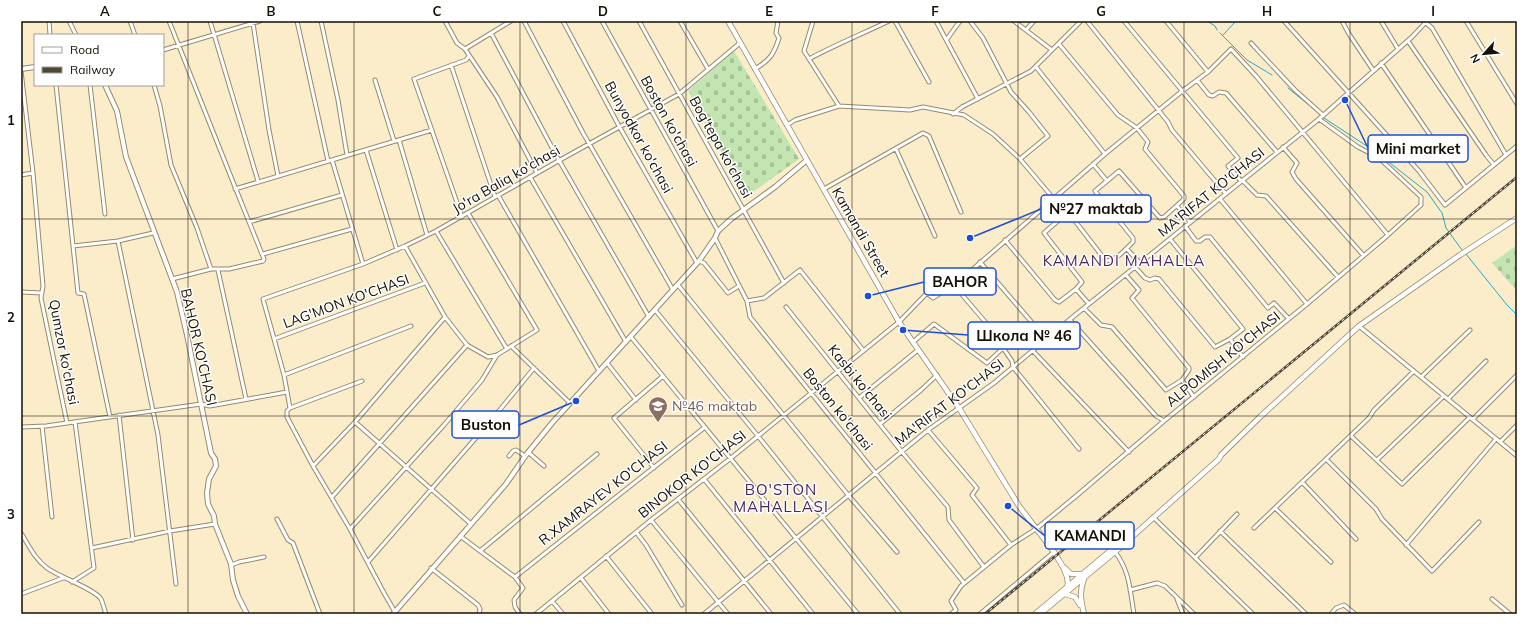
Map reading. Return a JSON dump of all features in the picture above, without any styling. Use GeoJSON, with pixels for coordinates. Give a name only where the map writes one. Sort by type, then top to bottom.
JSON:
{"type":"FeatureCollection","features":[{"type":"Feature","properties":{"kind":"main road","name":"Kamandi Street"},"geometry":{"type":"LineString","coordinates":[[728,21],[899,322],[937,375],[1012,496],[1064,567],[1068,577],[1068,584],[1066,588]]}},
{"type":"Feature","properties":{"kind":"main road"},"geometry":{"type":"LineString","coordinates":[[1035,614],[1066,588],[1115,552],[1219,459],[1266,411],[1359,326],[1460,255],[1517,218]]}},
{"type":"Feature","properties":{"kind":"main road"},"geometry":{"type":"LineString","coordinates":[[1040,614],[1217,456],[1221,456]]}},
{"type":"Feature","properties":{"kind":"main road"},"geometry":{"type":"LineString","coordinates":[[1064,567],[1071,574],[1084,576]]}},
{"type":"Feature","properties":{"kind":"main road"},"geometry":{"type":"LineString","coordinates":[[1084,576],[1081,586],[1084,614]]}},
{"type":"Feature","properties":{"kind":"main road"},"geometry":{"type":"LineString","coordinates":[[1064,594],[1075,597],[1084,614]]}},
{"type":"Feature","properties":{"kind":"street"},"geometry":{"type":"LineString","coordinates":[[49,21],[50,34]]}},
{"type":"Feature","properties":{"kind":"street"},"geometry":{"type":"LineString","coordinates":[[69,21],[76,34]]}},
{"type":"Feature","properties":{"kind":"street"},"geometry":{"type":"LineString","coordinates":[[130,21],[135,34]]}},
{"type":"Feature","properties":{"kind":"street"},"geometry":{"type":"LineString","coordinates":[[169,21],[264,259],[263,261],[218,270],[211,269],[172,279]]}},
{"type":"Feature","properties":{"kind":"street"},"geometry":{"type":"LineString","coordinates":[[210,21],[258,181]]}},
{"type":"Feature","properties":{"kind":"street"},"geometry":{"type":"LineString","coordinates":[[164,50],[260,21]]}},
{"type":"Feature","properties":{"kind":"street"},"geometry":{"type":"LineString","coordinates":[[297,21],[330,160],[363,264]]}},
{"type":"Feature","properties":{"kind":"street"},"geometry":{"type":"LineString","coordinates":[[320,21],[338,100],[347,155]]}},
{"type":"Feature","properties":{"kind":"street"},"geometry":{"type":"LineString","coordinates":[[445,21],[458,43],[465,49],[497,97],[537,173]]}},
{"type":"Feature","properties":{"kind":"street"},"geometry":{"type":"LineString","coordinates":[[499,21],[502,26]]}},
{"type":"Feature","properties":{"kind":"street"},"geometry":{"type":"LineString","coordinates":[[465,49],[511,21]]}},
{"type":"Feature","properties":{"kind":"street"},"geometry":{"type":"LineString","coordinates":[[524,21],[589,143],[673,290]]}},
{"type":"Feature","properties":{"kind":"street","name":"Bunyodkor ko'chasi"},"geometry":{"type":"LineString","coordinates":[[563,21],[619,126],[698,262],[704,263],[728,293],[739,286]]}},
{"type":"Feature","properties":{"kind":"street","name":"Boston ko'chasi"},"geometry":{"type":"LineString","coordinates":[[602,21],[718,231]]}},
{"type":"Feature","properties":{"kind":"street","name":"Bog'tepa ko'chasi"},"geometry":{"type":"LineString","coordinates":[[639,21],[784,283]]}},
{"type":"Feature","properties":{"kind":"street"},"geometry":{"type":"LineString","coordinates":[[680,21],[708,69]]}},
{"type":"Feature","properties":{"kind":"street"},"geometry":{"type":"LineString","coordinates":[[755,69],[766,63],[774,51],[779,38],[776,34],[778,21]]}},
{"type":"Feature","properties":{"kind":"street"},"geometry":{"type":"LineString","coordinates":[[813,21],[804,51],[839,106]]}},
{"type":"Feature","properties":{"kind":"street"},"geometry":{"type":"LineString","coordinates":[[809,58],[889,21]]}},
{"type":"Feature","properties":{"kind":"street"},"geometry":{"type":"LineString","coordinates":[[894,21],[929,82]]}},
{"type":"Feature","properties":{"kind":"street"},"geometry":{"type":"LineString","coordinates":[[936,21],[978,99]]}},
{"type":"Feature","properties":{"kind":"street"},"geometry":{"type":"LineString","coordinates":[[946,39],[960,21]]}},
{"type":"Feature","properties":{"kind":"street"},"geometry":{"type":"LineString","coordinates":[[970,21],[983,38],[1011,92],[1048,136],[1020,158]]}},
{"type":"Feature","properties":{"kind":"street"},"geometry":{"type":"LineString","coordinates":[[1014,21],[1052,50]]}},
{"type":"Feature","properties":{"kind":"street"},"geometry":{"type":"LineString","coordinates":[[1026,30],[1034,21]]}},
{"type":"Feature","properties":{"kind":"street"},"geometry":{"type":"LineString","coordinates":[[953,114],[962,107],[1032,71],[1081,21]]}},
{"type":"Feature","properties":{"kind":"street"},"geometry":{"type":"LineString","coordinates":[[1087,21],[1168,122],[1172,130],[1226,194]]}},
{"type":"Feature","properties":{"kind":"street"},"geometry":{"type":"LineString","coordinates":[[1124,21],[1238,158],[1228,166],[1257,195],[1266,196],[1338,277]]}},
{"type":"Feature","properties":{"kind":"street"},"geometry":{"type":"LineString","coordinates":[[1166,21],[1208,72]]}},
{"type":"Feature","properties":{"kind":"street"},"geometry":{"type":"LineString","coordinates":[[1284,21],[1419,171],[1445,205],[1517,146]]}},
{"type":"Feature","properties":{"kind":"street"},"geometry":{"type":"LineString","coordinates":[[1342,21],[1348,34],[1372,70]]}},
{"type":"Feature","properties":{"kind":"street"},"geometry":{"type":"LineString","coordinates":[[1381,21],[1398,49]]}},
{"type":"Feature","properties":{"kind":"street"},"geometry":{"type":"LineString","coordinates":[[1466,21],[1517,104]]}},
{"type":"Feature","properties":{"kind":"street"},"geometry":{"type":"LineString","coordinates":[[1425,22],[1432,28],[1506,155]]}},
{"type":"Feature","properties":{"kind":"street","name":"MA'RIFAT KO'CHASI"},"geometry":{"type":"LineString","coordinates":[[704,614],[928,430],[988,387],[1319,119],[1372,70],[1408,40],[1425,22]]}},
{"type":"Feature","properties":{"kind":"street"},"geometry":{"type":"LineString","coordinates":[[253,23],[269,130],[278,176]]}},
{"type":"Feature","properties":{"kind":"street"},"geometry":{"type":"LineString","coordinates":[[491,33],[560,160],[649,317]]}},
{"type":"Feature","properties":{"kind":"street"},"geometry":{"type":"LineString","coordinates":[[1408,40],[1494,165]]}},
{"type":"Feature","properties":{"kind":"street","name":"Jo'ra Baliq ko'chasi"},"geometry":{"type":"LineString","coordinates":[[274,339],[263,299],[363,264],[397,250],[436,231],[619,126],[679,94],[740,43]]}},
{"type":"Feature","properties":{"kind":"street"},"geometry":{"type":"LineString","coordinates":[[1251,43],[1289,81],[1295,90],[1323,115]]}},
{"type":"Feature","properties":{"kind":"street"},"geometry":{"type":"LineString","coordinates":[[1005,240],[1055,300],[1059,302],[1076,290],[1082,282],[1044,233],[1060,218],[1068,212],[1106,261],[1111,261],[1127,249],[1133,242],[1133,238],[1094,191],[1119,171],[1160,218],[1164,218],[1182,202],[1184,196],[1145,149],[1148,142],[1136,128],[1118,115],[1059,44]]}},
{"type":"Feature","properties":{"kind":"street"},"geometry":{"type":"LineString","coordinates":[[1079,449],[1013,367],[1012,361],[1003,348],[1004,344],[953,284],[1136,128],[1208,72],[1231,49],[1256,76],[1388,235]]}},
{"type":"Feature","properties":{"kind":"street"},"geometry":{"type":"LineString","coordinates":[[462,217],[414,79],[466,60],[469,56]]}},
{"type":"Feature","properties":{"kind":"street"},"geometry":{"type":"LineString","coordinates":[[1381,63],[1466,188]]}},
{"type":"Feature","properties":{"kind":"street"},"geometry":{"type":"LineString","coordinates":[[451,65],[497,196],[600,371]]}},
{"type":"Feature","properties":{"kind":"street"},"geometry":{"type":"LineString","coordinates":[[21,70],[34,67]]}},
{"type":"Feature","properties":{"kind":"street"},"geometry":{"type":"LineString","coordinates":[[1036,67],[1105,154]]}},
{"type":"Feature","properties":{"kind":"street","name":"Qumzor ko'chasi"},"geometry":{"type":"LineString","coordinates":[[21,70],[33,173],[43,286],[41,298],[67,423]]}},
{"type":"Feature","properties":{"kind":"street"},"geometry":{"type":"LineString","coordinates":[[375,80],[394,141]]}},
{"type":"Feature","properties":{"kind":"street"},"geometry":{"type":"LineString","coordinates":[[1197,80],[1209,95],[1213,96],[1218,92],[1226,93],[1277,152]]}},
{"type":"Feature","properties":{"kind":"street"},"geometry":{"type":"LineString","coordinates":[[56,86],[78,293],[84,294],[110,417]]}},
{"type":"Feature","properties":{"kind":"street"},"geometry":{"type":"LineString","coordinates":[[90,86],[105,214]]}},
{"type":"Feature","properties":{"kind":"street","name":"BAHOR KO'CHASI"},"geometry":{"type":"LineString","coordinates":[[105,86],[117,110],[126,157],[153,233],[172,279],[187,335],[211,453],[215,458],[216,466],[209,479],[207,493],[208,504],[214,516],[215,524],[231,565],[233,580],[238,596],[247,614]]}},
{"type":"Feature","properties":{"kind":"street"},"geometry":{"type":"LineString","coordinates":[[154,86],[160,106],[171,165],[197,228],[211,269]]}},
{"type":"Feature","properties":{"kind":"street"},"geometry":{"type":"LineString","coordinates":[[787,125],[795,120],[839,106],[910,110],[923,108],[964,115],[993,134],[1020,158],[1053,198]]}},
{"type":"Feature","properties":{"kind":"street","name":"ALPOMISH KO'CHASI"},"geometry":{"type":"LineString","coordinates":[[951,614],[956,610],[951,601],[964,583],[1011,546],[1036,529],[1130,452],[1164,421],[1307,304],[1388,235],[1421,204],[1421,198],[1379,158],[1358,147],[1319,119]]}},
{"type":"Feature","properties":{"kind":"street"},"geometry":{"type":"LineString","coordinates":[[235,189],[432,130]]}},
{"type":"Feature","properties":{"kind":"street"},"geometry":{"type":"LineString","coordinates":[[824,189],[923,133],[929,136],[961,212]]}},
{"type":"Feature","properties":{"kind":"street"},"geometry":{"type":"LineString","coordinates":[[399,140],[427,235]]}},
{"type":"Feature","properties":{"kind":"street"},"geometry":{"type":"LineString","coordinates":[[1283,147],[1297,163],[1292,172],[1296,179],[1363,255]]}},
{"type":"Feature","properties":{"kind":"street"},"geometry":{"type":"LineString","coordinates":[[896,149],[936,236]]}},
{"type":"Feature","properties":{"kind":"street"},"geometry":{"type":"LineString","coordinates":[[366,150],[397,250]]}},
{"type":"Feature","properties":{"kind":"street"},"geometry":{"type":"LineString","coordinates":[[362,381],[290,408],[286,411],[287,416],[313,466],[350,528],[394,613],[431,568],[506,484],[528,452],[570,403],[698,262],[715,238],[718,231],[731,218],[775,187],[807,160]]}},
{"type":"Feature","properties":{"kind":"street"},"geometry":{"type":"LineString","coordinates":[[1093,164],[1107,181]]}},
{"type":"Feature","properties":{"kind":"street"},"geometry":{"type":"LineString","coordinates":[[21,175],[33,173]]}},
{"type":"Feature","properties":{"kind":"street"},"geometry":{"type":"LineString","coordinates":[[530,177],[626,342]]}},
{"type":"Feature","properties":{"kind":"street"},"geometry":{"type":"LineString","coordinates":[[250,222],[342,195]]}},
{"type":"Feature","properties":{"kind":"street"},"geometry":{"type":"LineString","coordinates":[[1220,199],[1307,304]]}},
{"type":"Feature","properties":{"kind":"street"},"geometry":{"type":"LineString","coordinates":[[1047,203],[1060,218]]}},
{"type":"Feature","properties":{"kind":"street"},"geometry":{"type":"LineString","coordinates":[[1177,206],[1190,222]]}},
{"type":"Feature","properties":{"kind":"street"},"geometry":{"type":"LineString","coordinates":[[405,246],[445,318],[467,345],[488,357],[497,355],[537,330],[468,213]]}},
{"type":"Feature","properties":{"kind":"street"},"geometry":{"type":"LineString","coordinates":[[1186,226],[1196,241],[1200,241],[1205,237],[1210,237],[1268,308],[1274,302],[1289,318]]}},
{"type":"Feature","properties":{"kind":"street"},"geometry":{"type":"LineString","coordinates":[[263,254],[352,229]]}},
{"type":"Feature","properties":{"kind":"street"},"geometry":{"type":"LineString","coordinates":[[436,231],[507,349]]}},
{"type":"Feature","properties":{"kind":"street"},"geometry":{"type":"LineString","coordinates":[[73,246],[118,241],[153,233]]}},
{"type":"Feature","properties":{"kind":"street","name":"Boston ko'chasi"},"geometry":{"type":"LineString","coordinates":[[715,238],[747,301],[750,318],[964,583]]}},
{"type":"Feature","properties":{"kind":"street"},"geometry":{"type":"LineString","coordinates":[[1135,267],[1145,278],[1150,280],[1155,278],[1159,279],[1215,347],[1230,339],[1243,329],[1170,239]]}},
{"type":"Feature","properties":{"kind":"street"},"geometry":{"type":"LineString","coordinates":[[118,241],[158,435],[176,584]]}},
{"type":"Feature","properties":{"kind":"street"},"geometry":{"type":"LineString","coordinates":[[1127,249],[1140,263]]}},
{"type":"Feature","properties":{"kind":"street"},"geometry":{"type":"LineString","coordinates":[[980,262],[1046,340]]}},
{"type":"Feature","properties":{"kind":"street"},"geometry":{"type":"LineString","coordinates":[[218,270],[246,398]]}},
{"type":"Feature","properties":{"kind":"street"},"geometry":{"type":"LineString","coordinates":[[747,301],[764,298],[800,270],[863,350]]}},
{"type":"Feature","properties":{"kind":"street"},"geometry":{"type":"LineString","coordinates":[[1084,308],[1101,325],[1112,328],[1166,390],[1182,380],[1189,368],[1132,298],[1139,290],[1126,275]]}},
{"type":"Feature","properties":{"kind":"street","name":"LAG'MON KO'CHASI"},"geometry":{"type":"LineString","coordinates":[[274,339],[426,283]]}},
{"type":"Feature","properties":{"kind":"street","name":"BINOKOR KO'CHASI"},"geometry":{"type":"LineString","coordinates":[[536,614],[606,556],[731,458],[899,322],[927,293],[933,298],[953,284]]}},
{"type":"Feature","properties":{"kind":"street"},"geometry":{"type":"LineString","coordinates":[[678,285],[849,496],[897,552]]}},
{"type":"Feature","properties":{"kind":"street"},"geometry":{"type":"LineString","coordinates":[[1076,290],[1089,304]]}},
{"type":"Feature","properties":{"kind":"street"},"geometry":{"type":"LineString","coordinates":[[21,292],[42,293]]}},
{"type":"Feature","properties":{"kind":"street","name":"Kasbi ko'chasi"},"geometry":{"type":"LineString","coordinates":[[786,307],[858,398],[948,507],[949,520],[984,567]]}},
{"type":"Feature","properties":{"kind":"street"},"geometry":{"type":"LineString","coordinates":[[655,310],[900,614]]}},
{"type":"Feature","properties":{"kind":"street"},"geometry":{"type":"LineString","coordinates":[[313,466],[355,422],[445,318]]}},
{"type":"Feature","properties":{"kind":"street"},"geometry":{"type":"LineString","coordinates":[[1070,320],[1156,416],[1164,421]]}},
{"type":"Feature","properties":{"kind":"street"},"geometry":{"type":"LineString","coordinates":[[913,342],[934,324],[987,363],[1003,348]]}},
{"type":"Feature","properties":{"kind":"street"},"geometry":{"type":"LineString","coordinates":[[284,375],[411,326]]}},
{"type":"Feature","properties":{"kind":"street"},"geometry":{"type":"LineString","coordinates":[[1359,326],[1517,456]]}},
{"type":"Feature","properties":{"kind":"street"},"geometry":{"type":"LineString","coordinates":[[1421,377],[1470,330]]}},
{"type":"Feature","properties":{"kind":"street"},"geometry":{"type":"LineString","coordinates":[[631,337],[858,614]]}},
{"type":"Feature","properties":{"kind":"street"},"geometry":{"type":"LineString","coordinates":[[274,339],[284,375],[290,408]]}},
{"type":"Feature","properties":{"kind":"street"},"geometry":{"type":"LineString","coordinates":[[1230,339],[1243,357]]}},
{"type":"Feature","properties":{"kind":"street"},"geometry":{"type":"LineString","coordinates":[[332,497],[467,345]]}},
{"type":"Feature","properties":{"kind":"street"},"geometry":{"type":"LineString","coordinates":[[511,346],[570,403]]}},
{"type":"Feature","properties":{"kind":"street"},"geometry":{"type":"LineString","coordinates":[[858,398],[918,350]]}},
{"type":"Feature","properties":{"kind":"street"},"geometry":{"type":"LineString","coordinates":[[1033,351],[1130,452]]}},
{"type":"Feature","properties":{"kind":"street"},"geometry":{"type":"LineString","coordinates":[[350,528],[444,425],[482,380],[497,355]]}},
{"type":"Feature","properties":{"kind":"street"},"geometry":{"type":"LineString","coordinates":[[1448,399],[1486,361]]}},
{"type":"Feature","properties":{"kind":"street"},"geometry":{"type":"LineString","coordinates":[[607,363],[636,400]]}},
{"type":"Feature","properties":{"kind":"street"},"geometry":{"type":"LineString","coordinates":[[368,562],[494,417],[534,368]]}},
{"type":"Feature","properties":{"kind":"street"},"geometry":{"type":"LineString","coordinates":[[1254,528],[1351,436],[1369,418],[1374,410],[1414,371]]}},
{"type":"Feature","properties":{"kind":"street"},"geometry":{"type":"LineString","coordinates":[[880,424],[937,375]]}},
{"type":"Feature","properties":{"kind":"street"},"geometry":{"type":"LineString","coordinates":[[1351,436],[1402,484],[1517,375]]}},
{"type":"Feature","properties":{"kind":"street"},"geometry":{"type":"LineString","coordinates":[[654,468],[614,418],[663,376]]}},
{"type":"Feature","properties":{"kind":"street"},"geometry":{"type":"LineString","coordinates":[[1182,380],[1194,397]]}},
{"type":"Feature","properties":{"kind":"street"},"geometry":{"type":"LineString","coordinates":[[21,427],[76,422],[119,415],[154,412],[201,404],[210,406],[246,398],[287,392]]}},
{"type":"Feature","properties":{"kind":"street"},"geometry":{"type":"LineString","coordinates":[[1377,460],[1444,396]]}},
{"type":"Feature","properties":{"kind":"street"},"geometry":{"type":"LineString","coordinates":[[119,415],[133,540]]}},
{"type":"Feature","properties":{"kind":"street"},"geometry":{"type":"LineString","coordinates":[[72,582],[94,568],[76,422]]}},
{"type":"Feature","properties":{"kind":"street"},"geometry":{"type":"LineString","coordinates":[[355,422],[471,524]]}},
{"type":"Feature","properties":{"kind":"street"},"geometry":{"type":"LineString","coordinates":[[1500,442],[1517,425]]}},
{"type":"Feature","properties":{"kind":"street"},"geometry":{"type":"LineString","coordinates":[[42,426],[52,517]]}},
{"type":"Feature","properties":{"kind":"street","name":"R.XAMRAYEV KO'CHASI"},"geometry":{"type":"LineString","coordinates":[[515,577],[705,426]]}},
{"type":"Feature","properties":{"kind":"street"},"geometry":{"type":"LineString","coordinates":[[928,430],[977,488],[972,495],[1011,546]]}},
{"type":"Feature","properties":{"kind":"street"},"geometry":{"type":"LineString","coordinates":[[1406,545],[1496,439]]}},
{"type":"Feature","properties":{"kind":"street"},"geometry":{"type":"LineString","coordinates":[[509,456],[516,450],[525,456]]}},
{"type":"Feature","properties":{"kind":"street"},"geometry":{"type":"LineString","coordinates":[[528,452],[544,466]]}},
{"type":"Feature","properties":{"kind":"street"},"geometry":{"type":"LineString","coordinates":[[480,551],[597,454]]}},
{"type":"Feature","properties":{"kind":"street"},"geometry":{"type":"LineString","coordinates":[[1326,459],[1376,509],[1379,515],[1406,545],[1432,571],[1479,522]]}},
{"type":"Feature","properties":{"kind":"street"},"geometry":{"type":"LineString","coordinates":[[704,479],[813,614]]}},
{"type":"Feature","properties":{"kind":"street"},"geometry":{"type":"LineString","coordinates":[[1302,482],[1356,539]]}},
{"type":"Feature","properties":{"kind":"street"},"geometry":{"type":"LineString","coordinates":[[678,499],[771,614]]}},
{"type":"Feature","properties":{"kind":"street"},"geometry":{"type":"LineString","coordinates":[[1275,508],[1331,562]]}},
{"type":"Feature","properties":{"kind":"street"},"geometry":{"type":"LineString","coordinates":[[1195,558],[1237,514]]}},
{"type":"Feature","properties":{"kind":"street"},"geometry":{"type":"LineString","coordinates":[[1153,517],[1253,614]]}},
{"type":"Feature","properties":{"kind":"street"},"geometry":{"type":"LineString","coordinates":[[277,519],[288,540],[293,543],[320,614]]}},
{"type":"Feature","properties":{"kind":"street"},"geometry":{"type":"LineString","coordinates":[[651,520],[728,614]]}},
{"type":"Feature","properties":{"kind":"street"},"geometry":{"type":"LineString","coordinates":[[92,548],[170,531],[215,524]]}},
{"type":"Feature","properties":{"kind":"street"},"geometry":{"type":"LineString","coordinates":[[636,532],[646,545],[682,604]]}},
{"type":"Feature","properties":{"kind":"street"},"geometry":{"type":"LineString","coordinates":[[1220,532],[1306,614]]}},
{"type":"Feature","properties":{"kind":"street"},"geometry":{"type":"LineString","coordinates":[[21,533],[37,559],[48,569],[101,598],[106,614]]}},
{"type":"Feature","properties":{"kind":"street"},"geometry":{"type":"LineString","coordinates":[[460,536],[515,577],[523,588],[514,600],[515,607],[520,614]]}},
{"type":"Feature","properties":{"kind":"street"},"geometry":{"type":"LineString","coordinates":[[980,614],[1054,552]]}},
{"type":"Feature","properties":{"kind":"street"},"geometry":{"type":"LineString","coordinates":[[1115,552],[1120,558],[1128,575],[1134,614]]}},
{"type":"Feature","properties":{"kind":"street"},"geometry":{"type":"LineString","coordinates":[[606,556],[652,614]]}},
{"type":"Feature","properties":{"kind":"street"},"geometry":{"type":"LineString","coordinates":[[231,565],[238,562],[264,557]]}},
{"type":"Feature","properties":{"kind":"street"},"geometry":{"type":"LineString","coordinates":[[431,568],[478,605],[480,609],[479,614]]}},
{"type":"Feature","properties":{"kind":"street"},"geometry":{"type":"LineString","coordinates":[[21,594],[64,578]]}},
{"type":"Feature","properties":{"kind":"street"},"geometry":{"type":"LineString","coordinates":[[581,578],[609,614]]}},
{"type":"Feature","properties":{"kind":"street"},"geometry":{"type":"LineString","coordinates":[[1130,590],[1157,584],[1165,586],[1194,614]]}},
{"type":"Feature","properties":{"kind":"street"},"geometry":{"type":"LineString","coordinates":[[1177,597],[1183,614]]}},
{"type":"Feature","properties":{"kind":"street"},"geometry":{"type":"LineString","coordinates":[[1492,598],[1510,614]]}},
{"type":"Feature","properties":{"kind":"street"},"geometry":{"type":"LineString","coordinates":[[552,601],[563,614]]}},
{"type":"Feature","properties":{"kind":"street"},"geometry":{"type":"LineString","coordinates":[[1331,614],[1336,608],[1344,605],[1355,614]]}},
{"type":"Feature","properties":{"kind":"green space"},"geometry":{"type":"Polygon","coordinates":[[[734,51],[799,159],[746,197],[688,91],[734,51]]]}},
{"type":"Feature","properties":{"kind":"green space"},"geometry":{"type":"Polygon","coordinates":[[[1517,245],[1517,291],[1492,263],[1517,245]]]}},
{"type":"Feature","properties":{"kind":"waterway"},"geometry":{"type":"LineString","coordinates":[[1207,21],[1215,26],[1217,30]]}},
{"type":"Feature","properties":{"kind":"waterway"},"geometry":{"type":"LineString","coordinates":[[1223,35],[1236,21]]}},
{"type":"Feature","properties":{"kind":"waterway"},"geometry":{"type":"LineString","coordinates":[[1220,33],[1247,60],[1272,75]]}},
{"type":"Feature","properties":{"kind":"waterway"},"geometry":{"type":"LineString","coordinates":[[1288,88],[1320,114]]}},
{"type":"Feature","properties":{"kind":"waterway"},"geometry":{"type":"LineString","coordinates":[[1324,118],[1376,152],[1427,192],[1442,213],[1446,228],[1462,250]]}},
{"type":"Feature","properties":{"kind":"waterway"},"geometry":{"type":"LineString","coordinates":[[1466,254],[1507,305],[1517,315]]}},
{"type":"Feature","properties":{"kind":"railway"},"geometry":{"type":"LineString","coordinates":[[985,614],[1517,177]]}},
{"type":"Feature","properties":{"kind":"place","name":"Mini market"},"geometry":{"type":"Point","coordinates":[1345,100]}},
{"type":"Feature","properties":{"kind":"place","name":"№27 maktab"},"geometry":{"type":"Point","coordinates":[970,238]}},
{"type":"Feature","properties":{"kind":"place","name":"BAHOR"},"geometry":{"type":"Point","coordinates":[868,296]}},
{"type":"Feature","properties":{"kind":"place","name":"Школа № 46"},"geometry":{"type":"Point","coordinates":[903,330]}},
{"type":"Feature","properties":{"kind":"place","name":"Buston"},"geometry":{"type":"Point","coordinates":[576,401]}},
{"type":"Feature","properties":{"kind":"place","name":"№46 maktab"},"geometry":{"type":"Point","coordinates":[658,423]}},
{"type":"Feature","properties":{"kind":"place","name":"KAMANDI"},"geometry":{"type":"Point","coordinates":[1008,506]}},
{"type":"Feature","properties":{"kind":"district","name":"KAMANDI MAHALLA"},"geometry":{"type":"Point","coordinates":[1124,261]}},
{"type":"Feature","properties":{"kind":"district","name":"BO'STON MAHALLASI"},"geometry":{"type":"Point","coordinates":[781,498]}}]}
